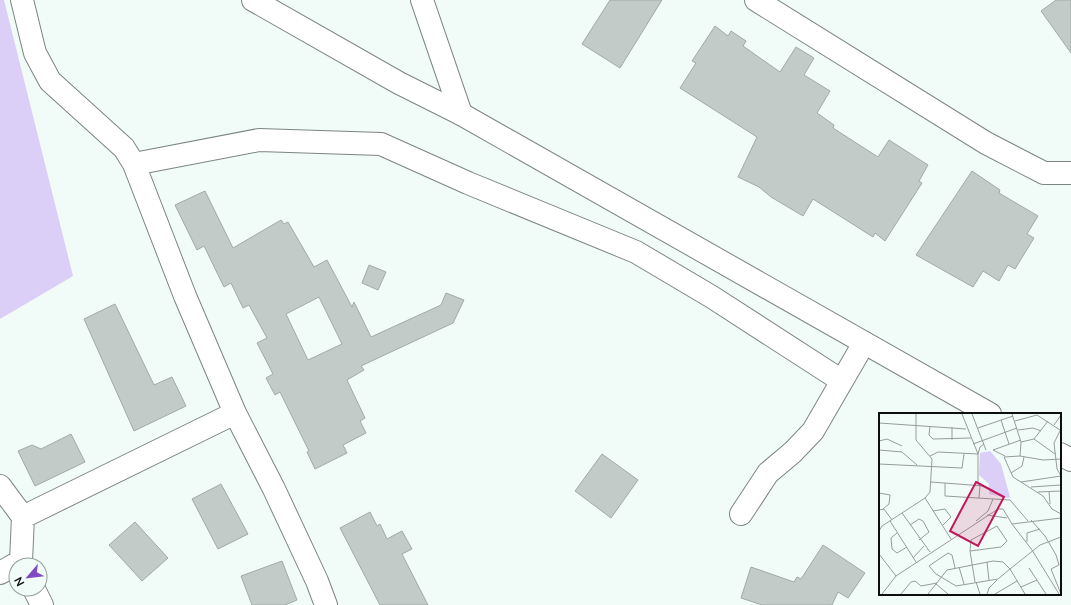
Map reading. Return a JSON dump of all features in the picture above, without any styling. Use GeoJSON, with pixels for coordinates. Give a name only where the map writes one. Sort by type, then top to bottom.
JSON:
{"type":"FeatureCollection","features":[{"type":"Feature","properties":{"kind":"street"},"geometry":{"type":"LineString","coordinates":[[22,0],[35,53],[50,81],[124,148],[134,164],[185,296],[236,413],[274,489],[317,581],[326,605]]}},
{"type":"Feature","properties":{"kind":"street"},"geometry":{"type":"LineString","coordinates":[[253,0],[399,83],[461,114],[988,413]]}},
{"type":"Feature","properties":{"kind":"street"},"geometry":{"type":"LineString","coordinates":[[422,0],[461,114]]}},
{"type":"Feature","properties":{"kind":"street"},"geometry":{"type":"LineString","coordinates":[[756,0],[986,143],[1044,173],[1071,173]]}},
{"type":"Feature","properties":{"kind":"street"},"geometry":{"type":"LineString","coordinates":[[134,164],[259,140],[381,144],[468,183],[636,252],[712,297],[842,381]]}},
{"type":"Feature","properties":{"kind":"street"},"geometry":{"type":"LineString","coordinates":[[741,514],[768,473],[793,452],[813,431],[864,343]]}},
{"type":"Feature","properties":{"kind":"street"},"geometry":{"type":"LineString","coordinates":[[23,517],[236,413]]}},
{"type":"Feature","properties":{"kind":"street"},"geometry":{"type":"LineString","coordinates":[[1061,455],[1071,460]]}},
{"type":"Feature","properties":{"kind":"street"},"geometry":{"type":"LineString","coordinates":[[0,486],[23,517],[22,557]]}},
{"type":"Feature","properties":{"kind":"shaded area"},"geometry":{"type":"Polygon","coordinates":[[[0,0],[4,0],[73,276],[0,319],[0,0]]]}},
{"type":"Feature","properties":{"kind":"building"},"geometry":{"type":"Polygon","coordinates":[[[610,0],[662,0],[620,68],[582,44],[610,0]]]}},
{"type":"Feature","properties":{"kind":"building"},"geometry":{"type":"Polygon","coordinates":[[[1056,0],[1071,0],[1071,53],[1041,11],[1056,0]]]}},
{"type":"Feature","properties":{"kind":"building"},"geometry":{"type":"Polygon","coordinates":[[[715,26],[728,36],[731,31],[746,41],[743,46],[780,72],[796,47],[814,58],[804,75],[830,91],[817,113],[834,125],[833,128],[878,157],[889,140],[928,165],[919,181],[922,183],[885,241],[875,233],[873,237],[813,199],[803,216],[771,197],[759,187],[738,177],[757,137],[680,88],[696,63],[692,61],[715,26]]]}},
{"type":"Feature","properties":{"kind":"building"},"geometry":{"type":"Polygon","coordinates":[[[972,171],[1000,190],[999,193],[1038,216],[1027,234],[1034,238],[1015,269],[1008,265],[999,281],[983,271],[973,287],[916,255],[972,171]]]}},
{"type":"Feature","properties":{"kind":"building"},"geometry":{"type":"Polygon","coordinates":[[[205,191],[233,248],[281,220],[284,224],[288,222],[314,267],[327,260],[352,307],[354,302],[371,337],[441,305],[446,293],[464,300],[453,323],[361,366],[364,370],[347,380],[365,418],[360,421],[366,433],[343,445],[347,453],[315,469],[307,452],[309,451],[280,392],[275,395],[266,378],[273,374],[257,343],[267,338],[249,305],[243,308],[231,283],[224,287],[204,246],[197,250],[175,205],[205,191]],[[319,297],[286,314],[308,360],[342,344],[319,297]]]}},
{"type":"Feature","properties":{"kind":"building"},"geometry":{"type":"Polygon","coordinates":[[[369,265],[386,272],[378,290],[362,283],[369,265]]]}},
{"type":"Feature","properties":{"kind":"building"},"geometry":{"type":"Polygon","coordinates":[[[115,304],[154,385],[172,377],[186,406],[134,431],[84,319],[115,304]]]}},
{"type":"Feature","properties":{"kind":"building"},"geometry":{"type":"Polygon","coordinates":[[[71,434],[85,462],[35,486],[18,451],[32,445],[41,449],[71,434]]]}},
{"type":"Feature","properties":{"kind":"building"},"geometry":{"type":"Polygon","coordinates":[[[602,454],[638,480],[611,518],[575,491],[602,454]]]}},
{"type":"Feature","properties":{"kind":"building"},"geometry":{"type":"Polygon","coordinates":[[[221,484],[248,534],[218,549],[192,499],[221,484]]]}},
{"type":"Feature","properties":{"kind":"building"},"geometry":{"type":"Polygon","coordinates":[[[370,512],[377,526],[380,524],[387,539],[402,531],[412,549],[402,554],[428,605],[380,605],[340,528],[370,512]]]}},
{"type":"Feature","properties":{"kind":"building"},"geometry":{"type":"Polygon","coordinates":[[[135,522],[168,558],[142,581],[109,545],[135,522]]]}},
{"type":"Feature","properties":{"kind":"building"},"geometry":{"type":"Polygon","coordinates":[[[823,545],[865,573],[848,598],[838,592],[832,605],[762,605],[741,598],[751,567],[794,582],[797,577],[801,579],[823,545]]]}},
{"type":"Feature","properties":{"kind":"building"},"geometry":{"type":"Polygon","coordinates":[[[282,561],[297,600],[285,605],[252,605],[241,576],[282,561]]]}}]}
